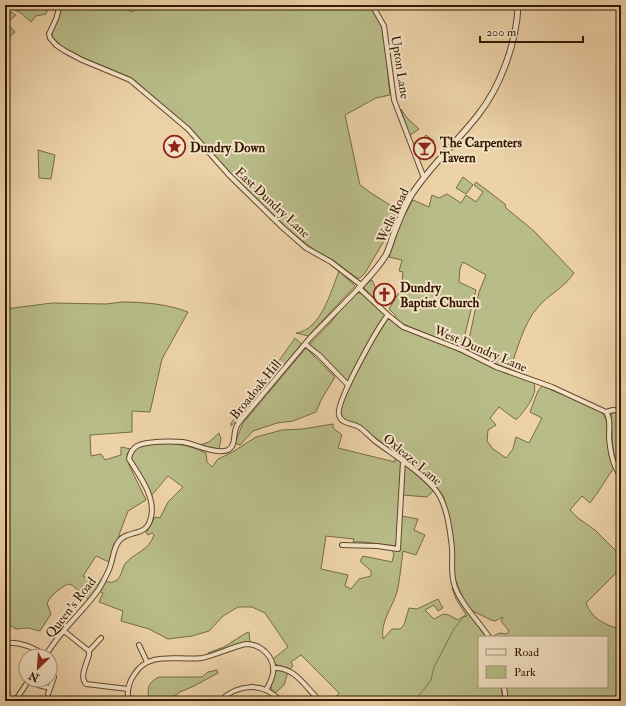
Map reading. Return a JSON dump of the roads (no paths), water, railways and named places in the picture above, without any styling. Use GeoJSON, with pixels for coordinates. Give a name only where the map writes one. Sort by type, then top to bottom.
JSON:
{"type":"FeatureCollection","features":[{"type":"Feature","properties":{"kind":"street","name":"East Dundry Lane"},"geometry":{"type":"LineString","coordinates":[[60,5],[56,19],[49,34],[50,38],[56,45],[82,60],[130,80],[188,129],[228,175],[282,227],[306,248],[331,262],[360,287]]}},
{"type":"Feature","properties":{"kind":"street","name":"Upton Lane"},"geometry":{"type":"LineString","coordinates":[[372,5],[384,26],[394,100],[424,178]]}},
{"type":"Feature","properties":{"kind":"street","name":"Wells Road"},"geometry":{"type":"LineString","coordinates":[[360,287],[376,270],[386,254],[405,207],[424,178],[483,109],[508,59],[516,31],[518,5]]}},
{"type":"Feature","properties":{"kind":"street","name":"West Dundry Lane"},"geometry":{"type":"LineString","coordinates":[[360,287],[388,315],[404,327],[462,350],[496,367],[552,387],[606,412]]}},
{"type":"Feature","properties":{"kind":"street","name":"Broadoak Hill"},"geometry":{"type":"LineString","coordinates":[[116,546],[125,536],[142,532],[151,518],[151,501],[147,490],[129,459],[132,450],[141,444],[176,442],[192,444],[212,450],[223,451],[230,449],[233,444],[234,433],[238,423],[305,344],[360,287]]}},
{"type":"Feature","properties":{"kind":"street","name":"Oxleaze Lane"},"geometry":{"type":"LineString","coordinates":[[388,315],[348,385],[338,410],[340,418],[344,422],[358,427],[404,461],[434,488],[440,496],[447,516],[452,548],[452,577],[455,587],[466,608],[488,636]]}},
{"type":"Feature","properties":{"kind":"street"},"geometry":{"type":"LineString","coordinates":[[305,344],[319,355],[348,385]]}},
{"type":"Feature","properties":{"kind":"street"},"geometry":{"type":"LineString","coordinates":[[621,411],[613,410],[606,412],[609,418],[611,455],[616,469],[621,476]]}},
{"type":"Feature","properties":{"kind":"street"},"geometry":{"type":"LineString","coordinates":[[342,545],[377,546],[398,549],[404,461]]}},
{"type":"Feature","properties":{"kind":"street","name":"Queen's Road"},"geometry":{"type":"LineString","coordinates":[[51,648],[98,590],[110,567],[116,546]]}},
{"type":"Feature","properties":{"kind":"street"},"geometry":{"type":"LineString","coordinates":[[64,630],[89,651]]}},
{"type":"Feature","properties":{"kind":"street"},"geometry":{"type":"LineString","coordinates":[[101,638],[89,651],[83,677],[84,682],[89,685],[128,690]]}},
{"type":"Feature","properties":{"kind":"street"},"geometry":{"type":"LineString","coordinates":[[5,643],[18,643],[33,648]]}},
{"type":"Feature","properties":{"kind":"street"},"geometry":{"type":"LineString","coordinates":[[128,701],[128,690],[134,674],[147,662],[160,658],[186,659],[203,657],[250,644],[265,651],[272,661],[273,668],[271,679],[266,690]]}},
{"type":"Feature","properties":{"kind":"street"},"geometry":{"type":"LineString","coordinates":[[139,645],[147,662]]}},
{"type":"Feature","properties":{"kind":"street"},"geometry":{"type":"LineString","coordinates":[[273,668],[290,671],[322,700]]}},
{"type":"Feature","properties":{"kind":"street"},"geometry":{"type":"LineString","coordinates":[[220,701],[229,693],[241,688],[255,687],[266,690],[280,701]]}},
{"type":"Feature","properties":{"kind":"street"},"geometry":{"type":"LineString","coordinates":[[15,701],[24,688]]}},
{"type":"Feature","properties":{"kind":"street"},"geometry":{"type":"LineString","coordinates":[[48,694],[50,688]]}},
{"type":"Feature","properties":{"kind":"street"},"geometry":{"type":"LineString","coordinates":[[504,688],[506,701]]}},
{"type":"Feature","properties":{"kind":"waterway"},"geometry":{"type":"LineString","coordinates":[[416,701],[431,680],[434,667],[454,629],[465,615]]}},
{"type":"Feature","properties":{"kind":"place","name":"Dundry Down"},"geometry":{"type":"Point","coordinates":[174,147]}},
{"type":"Feature","properties":{"kind":"place","name":"The Carpenters Tavern"},"geometry":{"type":"Point","coordinates":[425,149]}},
{"type":"Feature","properties":{"kind":"place","name":"Dundry Baptist Church"},"geometry":{"type":"Point","coordinates":[384,294]}}]}
